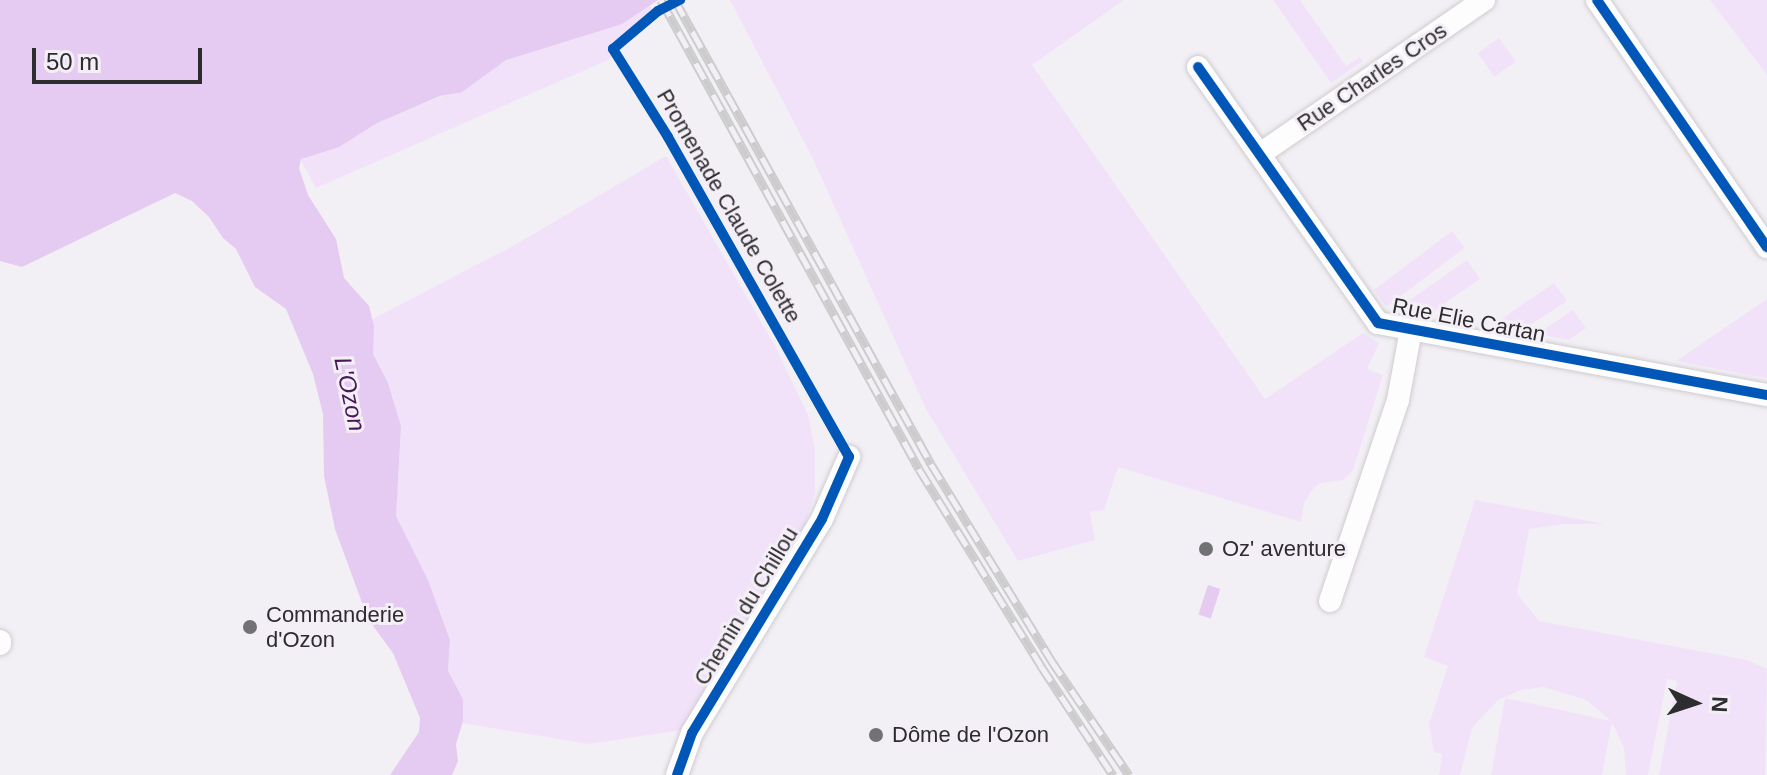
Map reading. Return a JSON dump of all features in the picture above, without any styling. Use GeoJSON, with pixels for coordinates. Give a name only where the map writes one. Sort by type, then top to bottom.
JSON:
{"type":"FeatureCollection","features":[{"type":"Feature","properties":{"kind":"street","name":"Rue Charles Cros"},"geometry":{"type":"LineString","coordinates":[[1260,154],[1484,0]]}},
{"type":"Feature","properties":{"kind":"street"},"geometry":{"type":"LineString","coordinates":[[1597,0],[1767,247]]}},
{"type":"Feature","properties":{"kind":"street","name":"Rue Elie Cartan"},"geometry":{"type":"LineString","coordinates":[[1198,67],[1373,319],[1384,325],[1767,395]]}},
{"type":"Feature","properties":{"kind":"street"},"geometry":{"type":"LineString","coordinates":[[1330,601],[1398,400],[1411,330]]}},
{"type":"Feature","properties":{"kind":"street","name":"Chemin du Chillou"},"geometry":{"type":"LineString","coordinates":[[677,775],[692,733],[822,519],[849,457]]}},
{"type":"Feature","properties":{"kind":"shaded area"},"geometry":{"type":"Polygon","coordinates":[[[730,0],[1124,0],[1032,65],[1265,399],[1363,333],[1379,343],[1367,369],[1383,375],[1353,470],[1343,480],[1320,483],[1312,490],[1304,503],[1301,522],[1118,467],[1104,510],[1090,512],[1095,540],[1018,561],[926,409],[812,157],[730,0]]]}},
{"type":"Feature","properties":{"kind":"shaded area"},"geometry":{"type":"Polygon","coordinates":[[[1273,0],[1300,0],[1346,66],[1360,57],[1363,61],[1331,83],[1273,0]]]}},
{"type":"Feature","properties":{"kind":"shaded area"},"geometry":{"type":"Polygon","coordinates":[[[1710,0],[1767,0],[1767,75],[1710,0]]]}},
{"type":"Feature","properties":{"kind":"shaded area"},"geometry":{"type":"Polygon","coordinates":[[[648,2],[656,16],[608,60],[316,188],[297,153],[471,85],[497,59],[648,2]]]}},
{"type":"Feature","properties":{"kind":"shaded area"},"geometry":{"type":"Polygon","coordinates":[[[1499,38],[1516,62],[1494,77],[1478,53],[1499,38]]]}},
{"type":"Feature","properties":{"kind":"shaded area"},"geometry":{"type":"Polygon","coordinates":[[[666,156],[776,348],[808,415],[815,450],[815,493],[805,526],[682,730],[589,744],[462,723],[463,699],[448,671],[450,640],[428,580],[396,516],[401,426],[388,383],[373,354],[373,319],[520,242],[666,156]]]}},
{"type":"Feature","properties":{"kind":"shaded area"},"geometry":{"type":"Polygon","coordinates":[[[1452,231],[1465,248],[1386,307],[1374,290],[1452,231]]]}},
{"type":"Feature","properties":{"kind":"shaded area"},"geometry":{"type":"Polygon","coordinates":[[[1467,260],[1480,279],[1429,314],[1397,309],[1467,260]]]}},
{"type":"Feature","properties":{"kind":"shaded area"},"geometry":{"type":"Polygon","coordinates":[[[1554,283],[1567,301],[1521,331],[1491,326],[1554,283]]]}},
{"type":"Feature","properties":{"kind":"shaded area"},"geometry":{"type":"Polygon","coordinates":[[[1767,299],[1767,378],[1676,361],[1767,299]]]}},
{"type":"Feature","properties":{"kind":"shaded area"},"geometry":{"type":"Polygon","coordinates":[[[1573,310],[1586,328],[1569,340],[1537,334],[1573,310]]]}},
{"type":"Feature","properties":{"kind":"shaded area"},"geometry":{"type":"Polygon","coordinates":[[[1475,500],[1605,524],[1565,524],[1529,529],[1517,594],[1539,621],[1747,660],[1767,669],[1765,775],[1659,775],[1677,681],[1667,679],[1648,775],[1626,775],[1624,748],[1612,722],[1602,775],[1491,775],[1505,698],[1611,721],[1586,700],[1544,687],[1521,690],[1498,700],[1472,728],[1460,775],[1439,775],[1442,754],[1434,752],[1429,724],[1448,666],[1424,657],[1475,500]]]}},
{"type":"Feature","properties":{"kind":"water","name":"L'Ozon"},"geometry":{"type":"Polygon","coordinates":[[[0,0],[658,0],[622,24],[506,60],[462,92],[440,96],[377,123],[339,147],[301,159],[299,168],[308,195],[336,239],[344,278],[369,306],[374,326],[373,354],[388,383],[401,426],[396,516],[428,580],[450,640],[448,671],[463,699],[463,721],[456,744],[458,761],[452,775],[390,775],[419,732],[420,718],[393,653],[368,619],[335,529],[324,476],[323,414],[313,374],[286,309],[255,287],[236,249],[223,238],[209,217],[192,201],[175,193],[22,267],[0,261],[0,0]]]}},
{"type":"Feature","properties":{"kind":"water"},"geometry":{"type":"Polygon","coordinates":[[[1208,585],[1220,589],[1211,618],[1198,614],[1208,585]]]}},
{"type":"Feature","properties":{"kind":"railway"},"geometry":{"type":"LineString","coordinates":[[661,0],[919,469],[1041,666],[1113,775]]}},
{"type":"Feature","properties":{"kind":"railway"},"geometry":{"type":"LineString","coordinates":[[675,0],[931,464],[1051,660],[1129,775]]}},
{"type":"Feature","properties":{"kind":"cycle path","name":"Promenade Claude Colette"},"geometry":{"type":"LineString","coordinates":[[677,775],[692,733],[822,519],[849,457],[668,137],[613,49],[658,11],[680,0]]}},
{"type":"Feature","properties":{"kind":"cycle path"},"geometry":{"type":"LineString","coordinates":[[1597,0],[1767,247]]}},
{"type":"Feature","properties":{"kind":"cycle path"},"geometry":{"type":"LineString","coordinates":[[1198,67],[1378,323],[1767,395]]}},
{"type":"Feature","properties":{"kind":"place","name":"Oz' aventure"},"geometry":{"type":"Point","coordinates":[1206,549]}},
{"type":"Feature","properties":{"kind":"place","name":"Commanderie d'Ozon"},"geometry":{"type":"Point","coordinates":[250,627]}},
{"type":"Feature","properties":{"kind":"place","name":"Dôme de l'Ozon"},"geometry":{"type":"Point","coordinates":[876,735]}}]}
